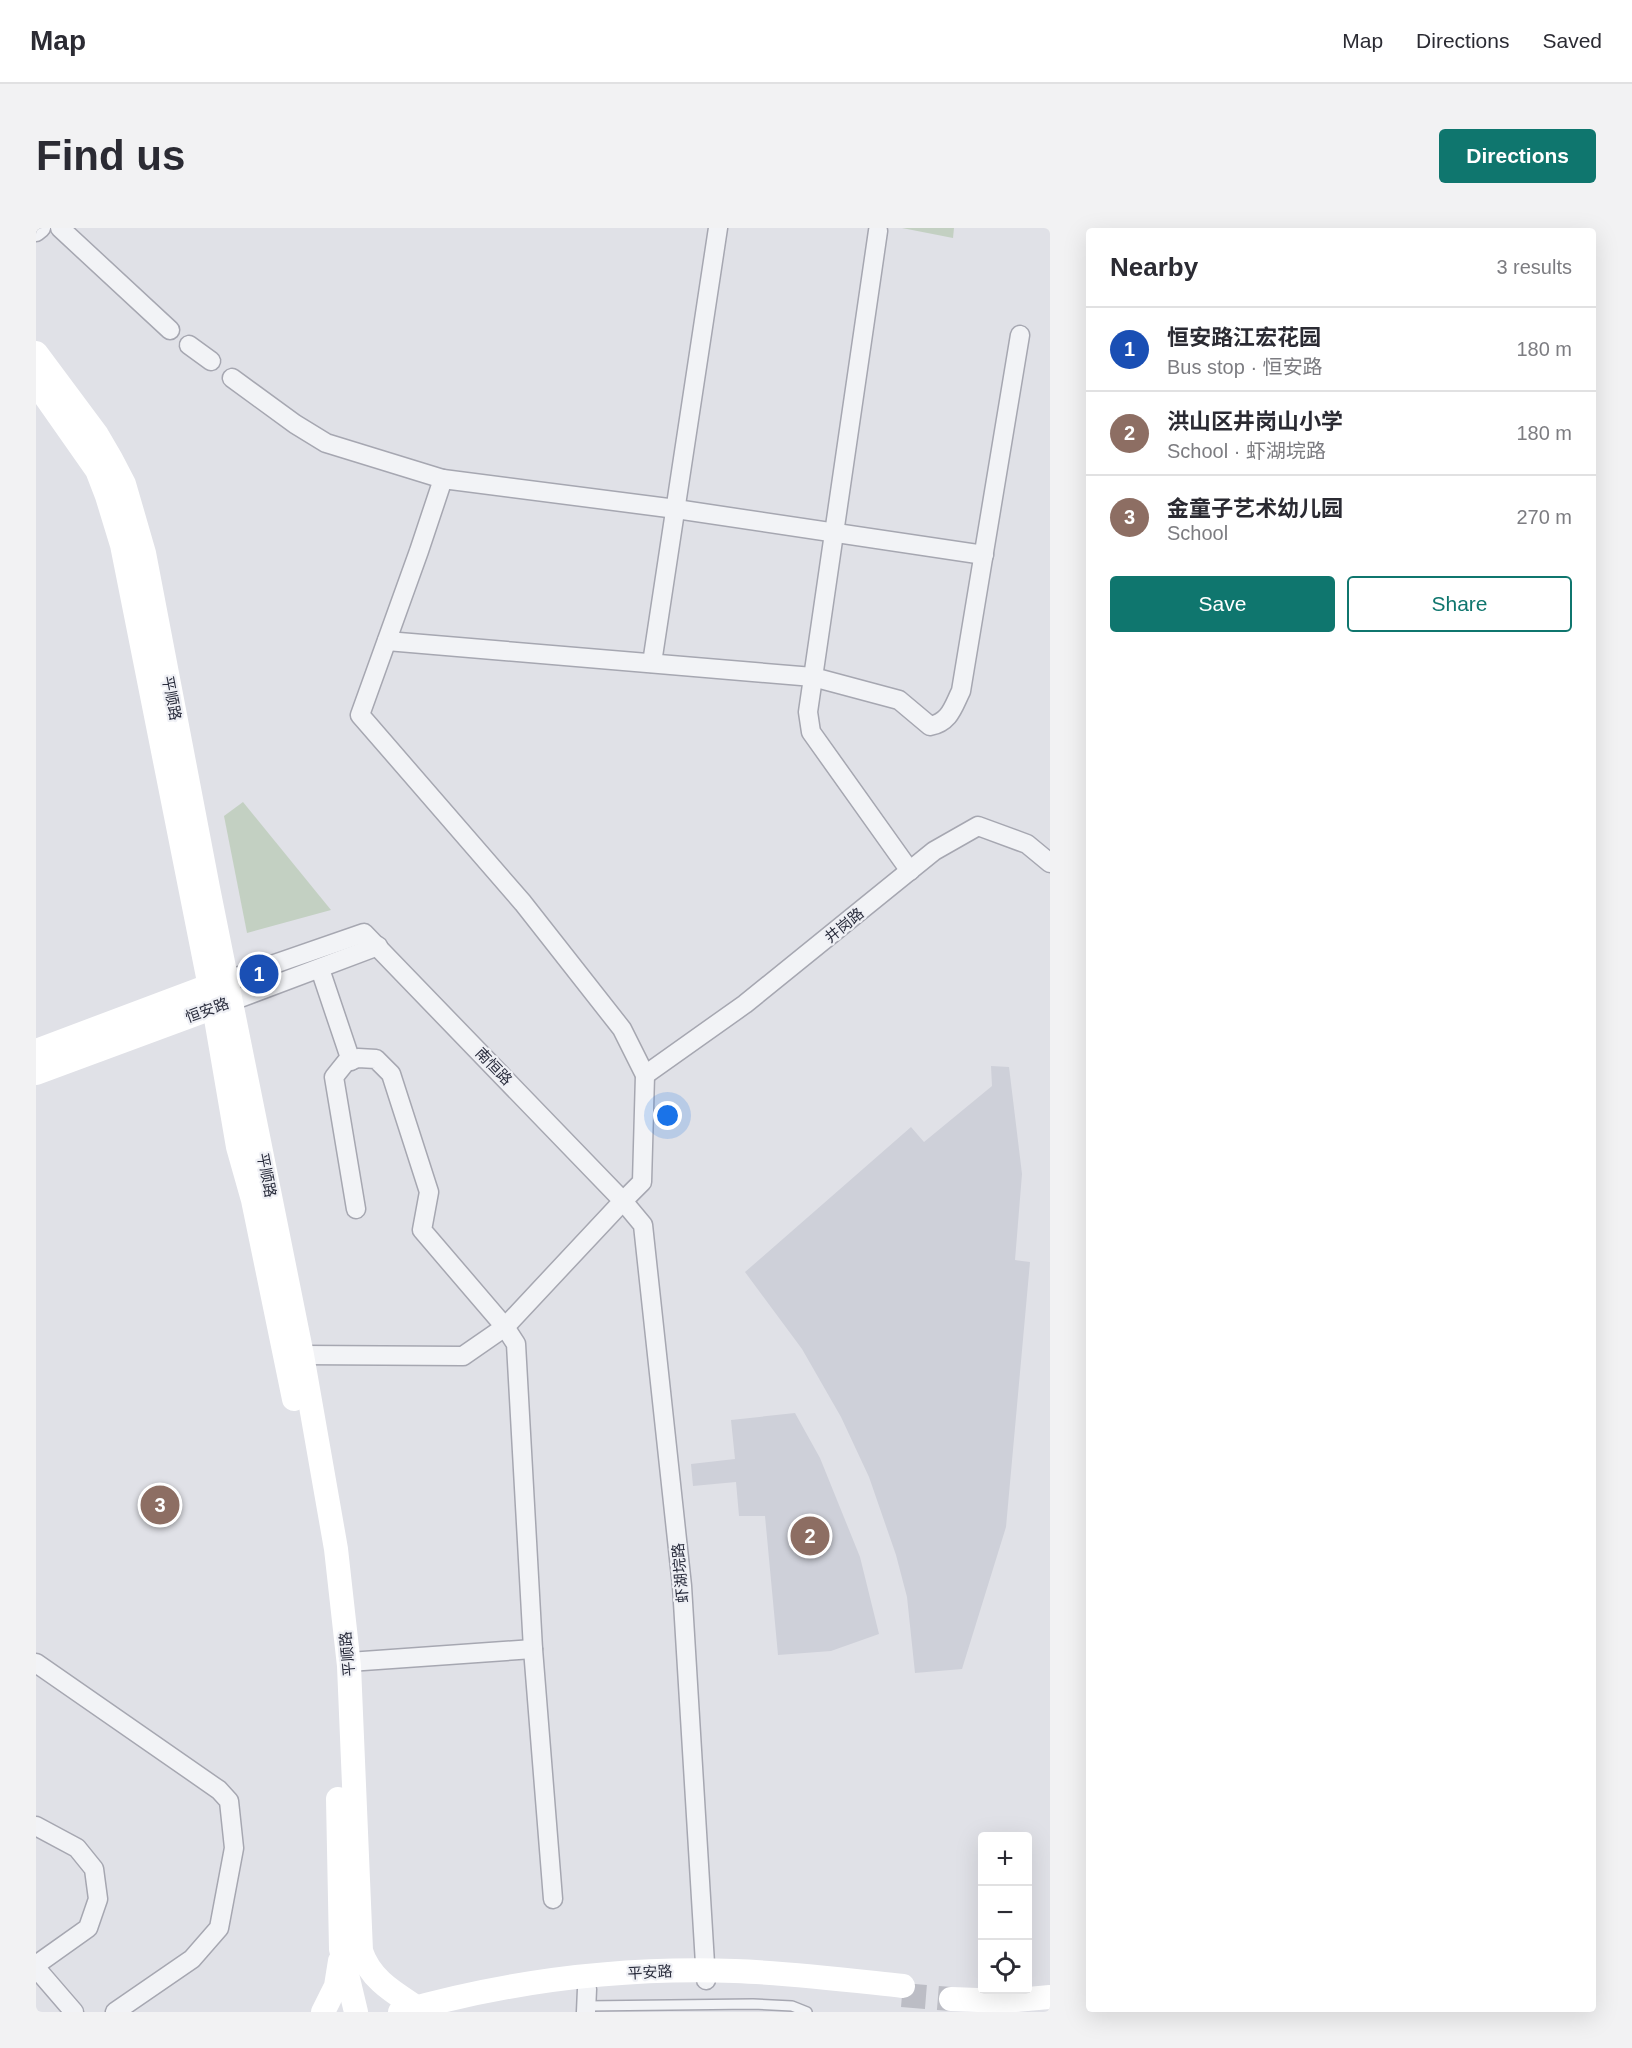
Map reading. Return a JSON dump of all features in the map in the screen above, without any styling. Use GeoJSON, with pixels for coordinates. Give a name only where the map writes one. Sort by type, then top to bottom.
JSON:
{"type":"FeatureCollection","features":[{"type":"Feature","properties":{"kind":"main road","name":"平顺路"},"geometry":{"type":"LineString","coordinates":[[36,353],[97,435],[120,476],[131,505],[144,553],[221,994],[238,1147],[253,1200],[267,1264],[312,1486],[322,1554],[336,1686],[341,1949],[356,2012]]}},
{"type":"Feature","properties":{"kind":"main road","name":"平顺路"},"geometry":{"type":"LineString","coordinates":[[36,383],[97,470],[120,536],[302,1354],[336,1549],[349,1662],[362,1951],[367,1966],[376,1979],[408,2010]]}},
{"type":"Feature","properties":{"kind":"main road","name":"恒安路"},"geometry":{"type":"LineString","coordinates":[[36,1051],[221,994]]}},
{"type":"Feature","properties":{"kind":"main road","name":"恒安路"},"geometry":{"type":"LineString","coordinates":[[36,1073],[221,994]]}},
{"type":"Feature","properties":{"kind":"main road"},"geometry":{"type":"LineString","coordinates":[[323,2012],[336,1986],[341,1949]]}},
{"type":"Feature","properties":{"kind":"main road","name":"平安路"},"geometry":{"type":"LineString","coordinates":[[408,2010],[489,1990],[605,1974],[706,1976],[752,1982],[903,1990]]}},
{"type":"Feature","properties":{"kind":"main road","name":"平安路"},"geometry":{"type":"LineString","coordinates":[[458,2012],[587,2002],[706,1976]]}},
{"type":"Feature","properties":{"kind":"main road"},"geometry":{"type":"LineString","coordinates":[[1050,1986],[1019,1991],[952,1994],[1005,2001],[1050,1997]]}},
{"type":"Feature","properties":{"kind":"street"},"geometry":{"type":"LineString","coordinates":[[36,232],[41,228]]}},
{"type":"Feature","properties":{"kind":"street"},"geometry":{"type":"LineString","coordinates":[[60,228],[170,330]]}},
{"type":"Feature","properties":{"kind":"street"},"geometry":{"type":"LineString","coordinates":[[652,663],[718,228]]}},
{"type":"Feature","properties":{"kind":"street"},"geometry":{"type":"LineString","coordinates":[[878,231],[808,712],[811,732],[910,871]]}},
{"type":"Feature","properties":{"kind":"street"},"geometry":{"type":"LineString","coordinates":[[387,641],[813,677],[899,700],[930,726],[939,724],[947,719],[961,691],[1020,335]]}},
{"type":"Feature","properties":{"kind":"street"},"geometry":{"type":"LineString","coordinates":[[189,345],[211,361]]}},
{"type":"Feature","properties":{"kind":"street"},"geometry":{"type":"LineString","coordinates":[[232,378],[295,424],[326,443],[443,479],[676,509],[984,555]]}},
{"type":"Feature","properties":{"kind":"street"},"geometry":{"type":"LineString","coordinates":[[302,1354],[463,1356],[505,1327],[642,1182],[645,1075],[622,1029],[523,903],[360,716],[443,479]]}},
{"type":"Feature","properties":{"kind":"street","name":"井岗路"},"geometry":{"type":"LineString","coordinates":[[645,1075],[745,1004],[934,851],[978,826],[1027,844],[1050,863]]}},
{"type":"Feature","properties":{"kind":"street","name":"恒安路"},"geometry":{"type":"LineString","coordinates":[[221,994],[364,933]]}},
{"type":"Feature","properties":{"kind":"street","name":"南恒路"},"geometry":{"type":"LineString","coordinates":[[364,933],[623,1200]]}},
{"type":"Feature","properties":{"kind":"street","name":"恒安路"},"geometry":{"type":"LineString","coordinates":[[221,994],[320,969],[378,946]]}},
{"type":"Feature","properties":{"kind":"street"},"geometry":{"type":"LineString","coordinates":[[320,969],[351,1060]]}},
{"type":"Feature","properties":{"kind":"street"},"geometry":{"type":"LineString","coordinates":[[356,1209],[334,1077],[346,1062],[358,1058],[375,1059],[391,1074],[429,1192],[422,1230],[505,1327],[516,1344],[533,1649],[553,1899]]}},
{"type":"Feature","properties":{"kind":"street","name":"虾湖垸路"},"geometry":{"type":"LineString","coordinates":[[623,1200],[643,1225],[679,1563],[706,1976]]}},
{"type":"Feature","properties":{"kind":"street"},"geometry":{"type":"LineString","coordinates":[[349,1662],[533,1649]]}},
{"type":"Feature","properties":{"kind":"street"},"geometry":{"type":"LineString","coordinates":[[36,1662],[219,1790],[229,1801],[234,1848],[219,1928],[192,1959],[115,2012]]}},
{"type":"Feature","properties":{"kind":"street"},"geometry":{"type":"LineString","coordinates":[[36,1826],[77,1848],[94,1869],[98,1899],[88,1928],[36,1967],[74,2012]]}},
{"type":"Feature","properties":{"kind":"lane"},"geometry":{"type":"LineString","coordinates":[[587,2002],[753,2004],[792,2006],[807,2012]]}},
{"type":"Feature","properties":{"kind":"shaded area"},"geometry":{"type":"Polygon","coordinates":[[[991,1066],[1009,1067],[1022,1174],[1015,1260],[1030,1262],[1006,1527],[962,1669],[915,1673],[907,1597],[896,1555],[869,1477],[841,1417],[802,1349],[745,1272],[911,1127],[924,1142],[992,1086],[991,1066]]]}},
{"type":"Feature","properties":{"kind":"shaded area"},"geometry":{"type":"Polygon","coordinates":[[[795,1413],[820,1458],[860,1557],[879,1634],[831,1651],[778,1655],[765,1516],[739,1516],[736,1482],[693,1486],[691,1464],[735,1459],[731,1420],[795,1413]]]}},
{"type":"Feature","properties":{"kind":"green space"},"geometry":{"type":"Polygon","coordinates":[[[902,228],[954,228],[953,238],[902,228]]]}},
{"type":"Feature","properties":{"kind":"green space"},"geometry":{"type":"Polygon","coordinates":[[[243,802],[331,910],[247,933],[224,816],[243,802]]]}},
{"type":"Feature","properties":{"kind":"tunnel"},"geometry":{"type":"LineString","coordinates":[[902,1995],[951,1999]]}},
{"type":"Feature","properties":{"kind":"place","name":"恒安路江宏花园"},"geometry":{"type":"Point","coordinates":[259,974]}},
{"type":"Feature","properties":{"kind":"place","name":"金童子艺术幼儿园"},"geometry":{"type":"Point","coordinates":[160,1505]}},
{"type":"Feature","properties":{"kind":"place","name":"洪山区井岗山小学"},"geometry":{"type":"Point","coordinates":[810,1536]}}]}
